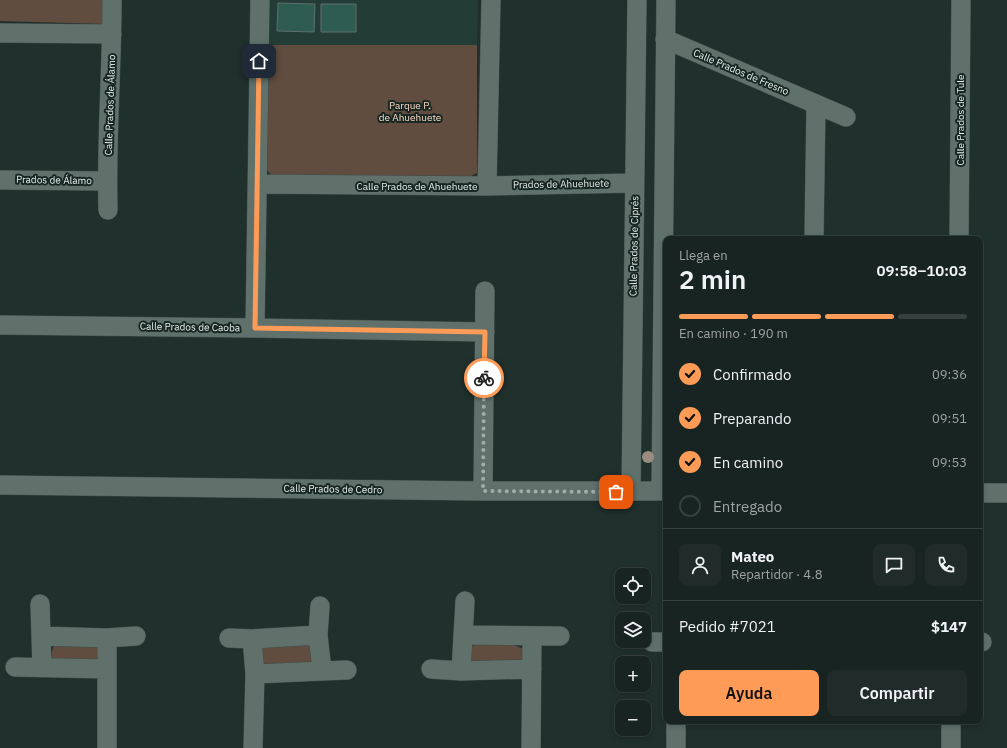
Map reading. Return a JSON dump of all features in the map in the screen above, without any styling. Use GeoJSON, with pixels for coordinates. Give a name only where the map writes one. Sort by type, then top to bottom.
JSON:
{"type":"FeatureCollection","features":[{"type":"Feature","properties":{"kind":"street","name":"Calle Prados de Álamo"},"geometry":{"type":"LineString","coordinates":[[108,210],[107,181],[112,0]]}},
{"type":"Feature","properties":{"kind":"street"},"geometry":{"type":"LineString","coordinates":[[255,328],[260,0]]}},
{"type":"Feature","properties":{"kind":"street","name":"Calle Prados de Ahuehuete"},"geometry":{"type":"LineString","coordinates":[[258,184],[487,186],[491,0]]}},
{"type":"Feature","properties":{"kind":"street","name":"Calle Prados de Ciprés"},"geometry":{"type":"LineString","coordinates":[[631,492],[637,0]]}},
{"type":"Feature","properties":{"kind":"street"},"geometry":{"type":"LineString","coordinates":[[665,236],[666,0]]}},
{"type":"Feature","properties":{"kind":"street","name":"Calle Prados de Tule"},"geometry":{"type":"LineString","coordinates":[[960,236],[961,0]]}},
{"type":"Feature","properties":{"kind":"street"},"geometry":{"type":"LineString","coordinates":[[0,33],[112,34]]}},
{"type":"Feature","properties":{"kind":"street","name":"Calle Prados de Fresno"},"geometry":{"type":"LineString","coordinates":[[666,39],[846,117]]}},
{"type":"Feature","properties":{"kind":"street"},"geometry":{"type":"LineString","coordinates":[[814,236],[816,104]]}},
{"type":"Feature","properties":{"kind":"street","name":"Prados de Álamo"},"geometry":{"type":"LineString","coordinates":[[0,180],[107,181]]}},
{"type":"Feature","properties":{"kind":"street","name":"Prados de Ahuehuete"},"geometry":{"type":"LineString","coordinates":[[487,186],[634,183]]}},
{"type":"Feature","properties":{"kind":"street"},"geometry":{"type":"LineString","coordinates":[[483,491],[485,291]]}},
{"type":"Feature","properties":{"kind":"street","name":"Calle Prados de Caoba"},"geometry":{"type":"LineString","coordinates":[[0,325],[485,332]]}},
{"type":"Feature","properties":{"kind":"street","name":"Calle Prados de Cedro"},"geometry":{"type":"LineString","coordinates":[[0,485],[483,491],[663,491]]}},
{"type":"Feature","properties":{"kind":"street"},"geometry":{"type":"LineString","coordinates":[[983,493],[1007,493]]}},
{"type":"Feature","properties":{"kind":"street"},"geometry":{"type":"LineString","coordinates":[[461,671],[465,601]]}},
{"type":"Feature","properties":{"kind":"street"},"geometry":{"type":"LineString","coordinates":[[40,604],[42,668]]}},
{"type":"Feature","properties":{"kind":"street"},"geometry":{"type":"LineString","coordinates":[[320,606],[318,635],[322,670]]}},
{"type":"Feature","properties":{"kind":"street"},"geometry":{"type":"LineString","coordinates":[[229,638],[252,639],[318,635]]}},
{"type":"Feature","properties":{"kind":"street"},"geometry":{"type":"LineString","coordinates":[[463,635],[560,636]]}},
{"type":"Feature","properties":{"kind":"street"},"geometry":{"type":"LineString","coordinates":[[41,636],[107,638],[136,636]]}},
{"type":"Feature","properties":{"kind":"street"},"geometry":{"type":"LineString","coordinates":[[531,748],[532,636]]}},
{"type":"Feature","properties":{"kind":"street"},"geometry":{"type":"LineString","coordinates":[[107,638],[107,748]]}},
{"type":"Feature","properties":{"kind":"street"},"geometry":{"type":"LineString","coordinates":[[252,639],[254,674],[253,748]]}},
{"type":"Feature","properties":{"kind":"street"},"geometry":{"type":"LineString","coordinates":[[15,667],[107,669]]}},
{"type":"Feature","properties":{"kind":"street"},"geometry":{"type":"LineString","coordinates":[[431,669],[461,671],[532,669]]}},
{"type":"Feature","properties":{"kind":"street"},"geometry":{"type":"LineString","coordinates":[[254,674],[347,670]]}},
{"type":"Feature","properties":{"kind":"street"},"geometry":{"type":"LineString","coordinates":[[676,724],[676,748]]}},
{"type":"Feature","properties":{"kind":"street"},"geometry":{"type":"LineString","coordinates":[[951,724],[951,748]]}},
{"type":"Feature","properties":{"kind":"shaded area"},"geometry":{"type":"Polygon","coordinates":[[[270,0],[478,0],[477,45],[270,45],[270,0]]]}},
{"type":"Feature","properties":{"kind":"green space"},"geometry":{"type":"Polygon","coordinates":[[[0,0],[103,0],[103,24],[0,21],[0,0]]]}},
{"type":"Feature","properties":{"kind":"green space","name":"Parque P. de Ahuehuete"},"geometry":{"type":"Polygon","coordinates":[[[270,45],[477,45],[477,173],[469,177],[271,175],[265,167],[270,45]]]}},
{"type":"Feature","properties":{"kind":"green space"},"geometry":{"type":"Polygon","coordinates":[[[296,640],[312,646],[313,665],[261,666],[260,642],[296,640]]]}},
{"type":"Feature","properties":{"kind":"green space"},"geometry":{"type":"Polygon","coordinates":[[[485,641],[511,644],[526,650],[521,665],[491,666],[470,661],[469,647],[485,641]]]}},
{"type":"Feature","properties":{"kind":"green space"},"geometry":{"type":"Polygon","coordinates":[[[99,643],[99,665],[49,663],[54,644],[99,643]]]}},
{"type":"Feature","properties":{"kind":"building"},"geometry":{"type":"Polygon","coordinates":[[[278,3],[315,4],[314,32],[277,31],[278,3]]]}},
{"type":"Feature","properties":{"kind":"building"},"geometry":{"type":"Polygon","coordinates":[[[321,4],[356,4],[356,32],[321,32],[321,4]]]}},
{"type":"Feature","properties":{"kind":"way so far"},"geometry":{"type":"LineString","coordinates":[[484,378],[483,491],[616,492]]}},
{"type":"Feature","properties":{"kind":"route"},"geometry":{"type":"LineString","coordinates":[[259,61],[255,328],[485,332],[484,378]]}}]}
